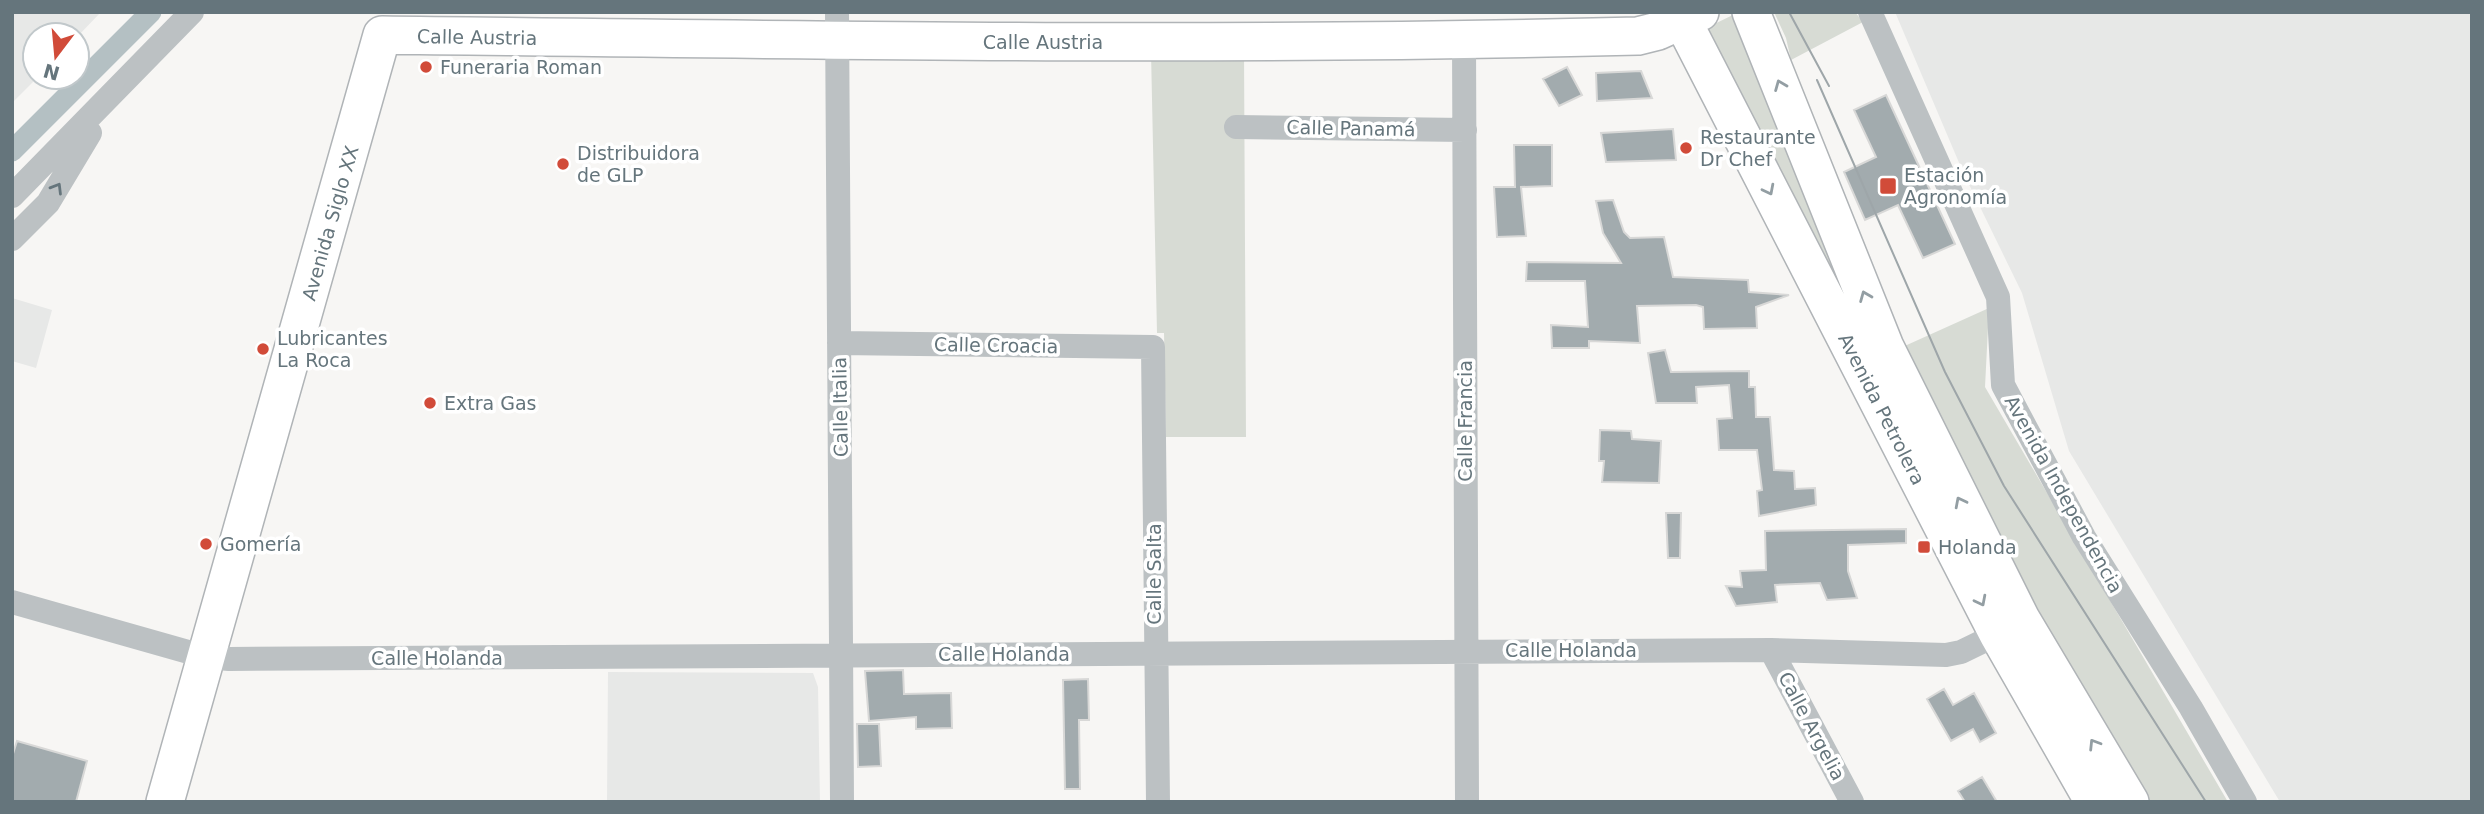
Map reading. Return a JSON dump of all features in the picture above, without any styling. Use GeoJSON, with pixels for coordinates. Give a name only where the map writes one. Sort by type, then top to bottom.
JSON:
{"type":"FeatureCollection","features":[{"type":"Feature","properties":{"kind":"highway","name":"Avenida Petrolera"},"geometry":{"type":"LineString","coordinates":[[1751,12],[1885,347],[1959,500],[2021,619],[2130,802]]}},
{"type":"Feature","properties":{"kind":"highway","name":"Avenida Petrolera"},"geometry":{"type":"LineString","coordinates":[[1687,15],[1998,634],[2094,802]]}},
{"type":"Feature","properties":{"kind":"highway","name":"Calle Austria"},"geometry":{"type":"LineString","coordinates":[[398,24],[837,27],[1464,41],[1638,36],[1687,15]]}},
{"type":"Feature","properties":{"kind":"highway","name":"Avenida Siglo XX"},"geometry":{"type":"LineString","coordinates":[[187,802],[218,658],[398,24]]}},
{"type":"Feature","properties":{"kind":"highway","name":"Avenida Siglo XX"},"geometry":{"type":"LineString","coordinates":[[165,802],[218,658]]}},
{"type":"Feature","properties":{"kind":"street"},"geometry":{"type":"LineString","coordinates":[[12,196],[192,12]]}},
{"type":"Feature","properties":{"kind":"street","name":"Avenida Independencia"},"geometry":{"type":"LineString","coordinates":[[1870,12],[1998,297],[2003,385],[2084,537],[2191,708],[2245,802]]}},
{"type":"Feature","properties":{"kind":"street","name":"Calle Italia"},"geometry":{"type":"LineString","coordinates":[[837,27],[842,802]]}},
{"type":"Feature","properties":{"kind":"street","name":"Calle Francia"},"geometry":{"type":"LineString","coordinates":[[1464,41],[1467,802]]}},
{"type":"Feature","properties":{"kind":"street"},"geometry":{"type":"LineString","coordinates":[[12,239],[48,203],[112,95]]}},
{"type":"Feature","properties":{"kind":"street","name":"Calle Panamá"},"geometry":{"type":"LineString","coordinates":[[1236,127],[1465,130]]}},
{"type":"Feature","properties":{"kind":"street","name":"Calle Croacia"},"geometry":{"type":"LineString","coordinates":[[839,343],[1153,347]]}},
{"type":"Feature","properties":{"kind":"street","name":"Calle Salta"},"geometry":{"type":"LineString","coordinates":[[1153,347],[1158,802]]}},
{"type":"Feature","properties":{"kind":"street","name":"Calle Holanda"},"geometry":{"type":"LineString","coordinates":[[12,601],[218,658],[1465,650],[1771,650],[1946,655],[1961,652],[1998,634]]}},
{"type":"Feature","properties":{"kind":"street","name":"Calle Argelia"},"geometry":{"type":"LineString","coordinates":[[1771,650],[1852,802]]}},
{"type":"Feature","properties":{"kind":"shaded area"},"geometry":{"type":"Polygon","coordinates":[[[12,12],[101,12],[91,22],[21,21],[21,91],[24,91],[12,103],[12,12]]]}},
{"type":"Feature","properties":{"kind":"shaded area"},"geometry":{"type":"Polygon","coordinates":[[[1774,12],[1855,12],[1863,22],[1791,60],[1786,38],[1774,12]]]}},
{"type":"Feature","properties":{"kind":"shaded area"},"geometry":{"type":"Polygon","coordinates":[[[1895,12],[2472,12],[2472,802],[2280,802],[2069,451],[2022,293],[1963,172],[1895,12]]]}},
{"type":"Feature","properties":{"kind":"shaded area"},"geometry":{"type":"Polygon","coordinates":[[[1737,13],[2109,802],[1702,30],[1737,13]]]}},
{"type":"Feature","properties":{"kind":"shaded area"},"geometry":{"type":"Polygon","coordinates":[[[1244,51],[1246,437],[1166,437],[1164,333],[1157,333],[1151,52],[1244,51]]]}},
{"type":"Feature","properties":{"kind":"shaded area"},"geometry":{"type":"Polygon","coordinates":[[[12,298],[52,310],[36,368],[12,361],[12,298]]]}},
{"type":"Feature","properties":{"kind":"shaded area"},"geometry":{"type":"Polygon","coordinates":[[[1989,308],[1985,387],[2228,802],[2141,802],[2032,598],[1981,515],[1898,349],[1989,308]]]}},
{"type":"Feature","properties":{"kind":"shaded area"},"geometry":{"type":"Polygon","coordinates":[[[608,672],[813,673],[818,687],[820,802],[607,802],[608,672]]]}},
{"type":"Feature","properties":{"kind":"building"},"geometry":{"type":"Polygon","coordinates":[[[1567,67],[1582,95],[1559,106],[1543,79],[1567,67]]]}},
{"type":"Feature","properties":{"kind":"building"},"geometry":{"type":"Polygon","coordinates":[[[1641,71],[1652,98],[1597,101],[1596,73],[1641,71]]]}},
{"type":"Feature","properties":{"kind":"building","name":"Estación Agronomía"},"geometry":{"type":"Polygon","coordinates":[[[1886,95],[1955,244],[1923,258],[1898,205],[1865,220],[1844,172],[1876,157],[1854,110],[1886,95]]]}},
{"type":"Feature","properties":{"kind":"building"},"geometry":{"type":"Polygon","coordinates":[[[1673,129],[1676,160],[1606,162],[1601,133],[1673,129]]]}},
{"type":"Feature","properties":{"kind":"building"},"geometry":{"type":"Polygon","coordinates":[[[1514,145],[1552,145],[1552,186],[1521,187],[1526,236],[1497,237],[1494,187],[1515,187],[1514,145]]]}},
{"type":"Feature","properties":{"kind":"building"},"geometry":{"type":"Polygon","coordinates":[[[1613,200],[1624,232],[1630,238],[1664,237],[1673,277],[1748,280],[1749,292],[1789,295],[1756,307],[1757,328],[1704,329],[1703,307],[1696,305],[1637,306],[1640,343],[1589,341],[1589,348],[1552,348],[1551,325],[1588,327],[1585,281],[1526,281],[1527,262],[1621,263],[1603,233],[1596,201],[1613,200]]]}},
{"type":"Feature","properties":{"kind":"building"},"geometry":{"type":"Polygon","coordinates":[[[1665,350],[1671,372],[1749,371],[1749,387],[1755,387],[1756,417],[1770,417],[1774,470],[1794,471],[1795,489],[1815,488],[1816,505],[1759,516],[1757,491],[1762,490],[1757,450],[1719,450],[1717,419],[1732,418],[1729,385],[1696,387],[1697,403],[1656,403],[1648,353],[1665,350]]]}},
{"type":"Feature","properties":{"kind":"building"},"geometry":{"type":"Polygon","coordinates":[[[1600,430],[1631,431],[1632,439],[1661,441],[1659,483],[1602,482],[1604,461],[1599,461],[1600,430]]]}},
{"type":"Feature","properties":{"kind":"building"},"geometry":{"type":"Polygon","coordinates":[[[1666,513],[1681,513],[1680,558],[1668,558],[1666,513]]]}},
{"type":"Feature","properties":{"kind":"building"},"geometry":{"type":"Polygon","coordinates":[[[1906,529],[1906,543],[1848,545],[1848,571],[1857,598],[1827,600],[1820,583],[1775,585],[1777,602],[1736,606],[1726,586],[1742,587],[1740,571],[1766,570],[1765,531],[1906,529]]]}},
{"type":"Feature","properties":{"kind":"building"},"geometry":{"type":"Polygon","coordinates":[[[903,670],[904,694],[951,693],[952,728],[916,729],[916,717],[869,721],[865,671],[903,670]]]}},
{"type":"Feature","properties":{"kind":"building"},"geometry":{"type":"Polygon","coordinates":[[[1088,679],[1089,720],[1079,720],[1080,789],[1065,789],[1063,680],[1088,679]]]}},
{"type":"Feature","properties":{"kind":"building"},"geometry":{"type":"Polygon","coordinates":[[[1944,689],[1953,705],[1974,693],[1996,733],[1980,742],[1973,729],[1951,741],[1927,699],[1944,689]]]}},
{"type":"Feature","properties":{"kind":"building"},"geometry":{"type":"Polygon","coordinates":[[[857,724],[879,724],[881,766],[858,767],[857,724]]]}},
{"type":"Feature","properties":{"kind":"building"},"geometry":{"type":"Polygon","coordinates":[[[17,741],[87,761],[76,802],[12,802],[12,757],[17,741]]]}},
{"type":"Feature","properties":{"kind":"building"},"geometry":{"type":"Polygon","coordinates":[[[1982,777],[1997,802],[1965,802],[1958,791],[1982,777]]]}},
{"type":"Feature","properties":{"kind":"waterway"},"geometry":{"type":"LineString","coordinates":[[12,151],[151,12]]}},
{"type":"Feature","properties":{"kind":"tram line"},"geometry":{"type":"LineString","coordinates":[[1789,12],[1829,86]]}},
{"type":"Feature","properties":{"kind":"tram line"},"geometry":{"type":"LineString","coordinates":[[1817,80],[1945,372],[2004,486],[2206,802]]}},
{"type":"Feature","properties":{"kind":"place","name":"Funeraria Roman"},"geometry":{"type":"Point","coordinates":[426,67]}},
{"type":"Feature","properties":{"kind":"place","name":"Restaurante Dr Chef"},"geometry":{"type":"Point","coordinates":[1686,148]}},
{"type":"Feature","properties":{"kind":"place","name":"Distribuidora de GLP"},"geometry":{"type":"Point","coordinates":[563,164]}},
{"type":"Feature","properties":{"kind":"place","name":"Estación Agronomía"},"geometry":{"type":"Point","coordinates":[1888,186]}},
{"type":"Feature","properties":{"kind":"place","name":"Lubricantes La Roca"},"geometry":{"type":"Point","coordinates":[263,349]}},
{"type":"Feature","properties":{"kind":"place","name":"Extra Gas"},"geometry":{"type":"Point","coordinates":[430,403]}},
{"type":"Feature","properties":{"kind":"place","name":"Gomería"},"geometry":{"type":"Point","coordinates":[206,544]}},
{"type":"Feature","properties":{"kind":"place","name":"Holanda"},"geometry":{"type":"Point","coordinates":[1924,547]}}]}
